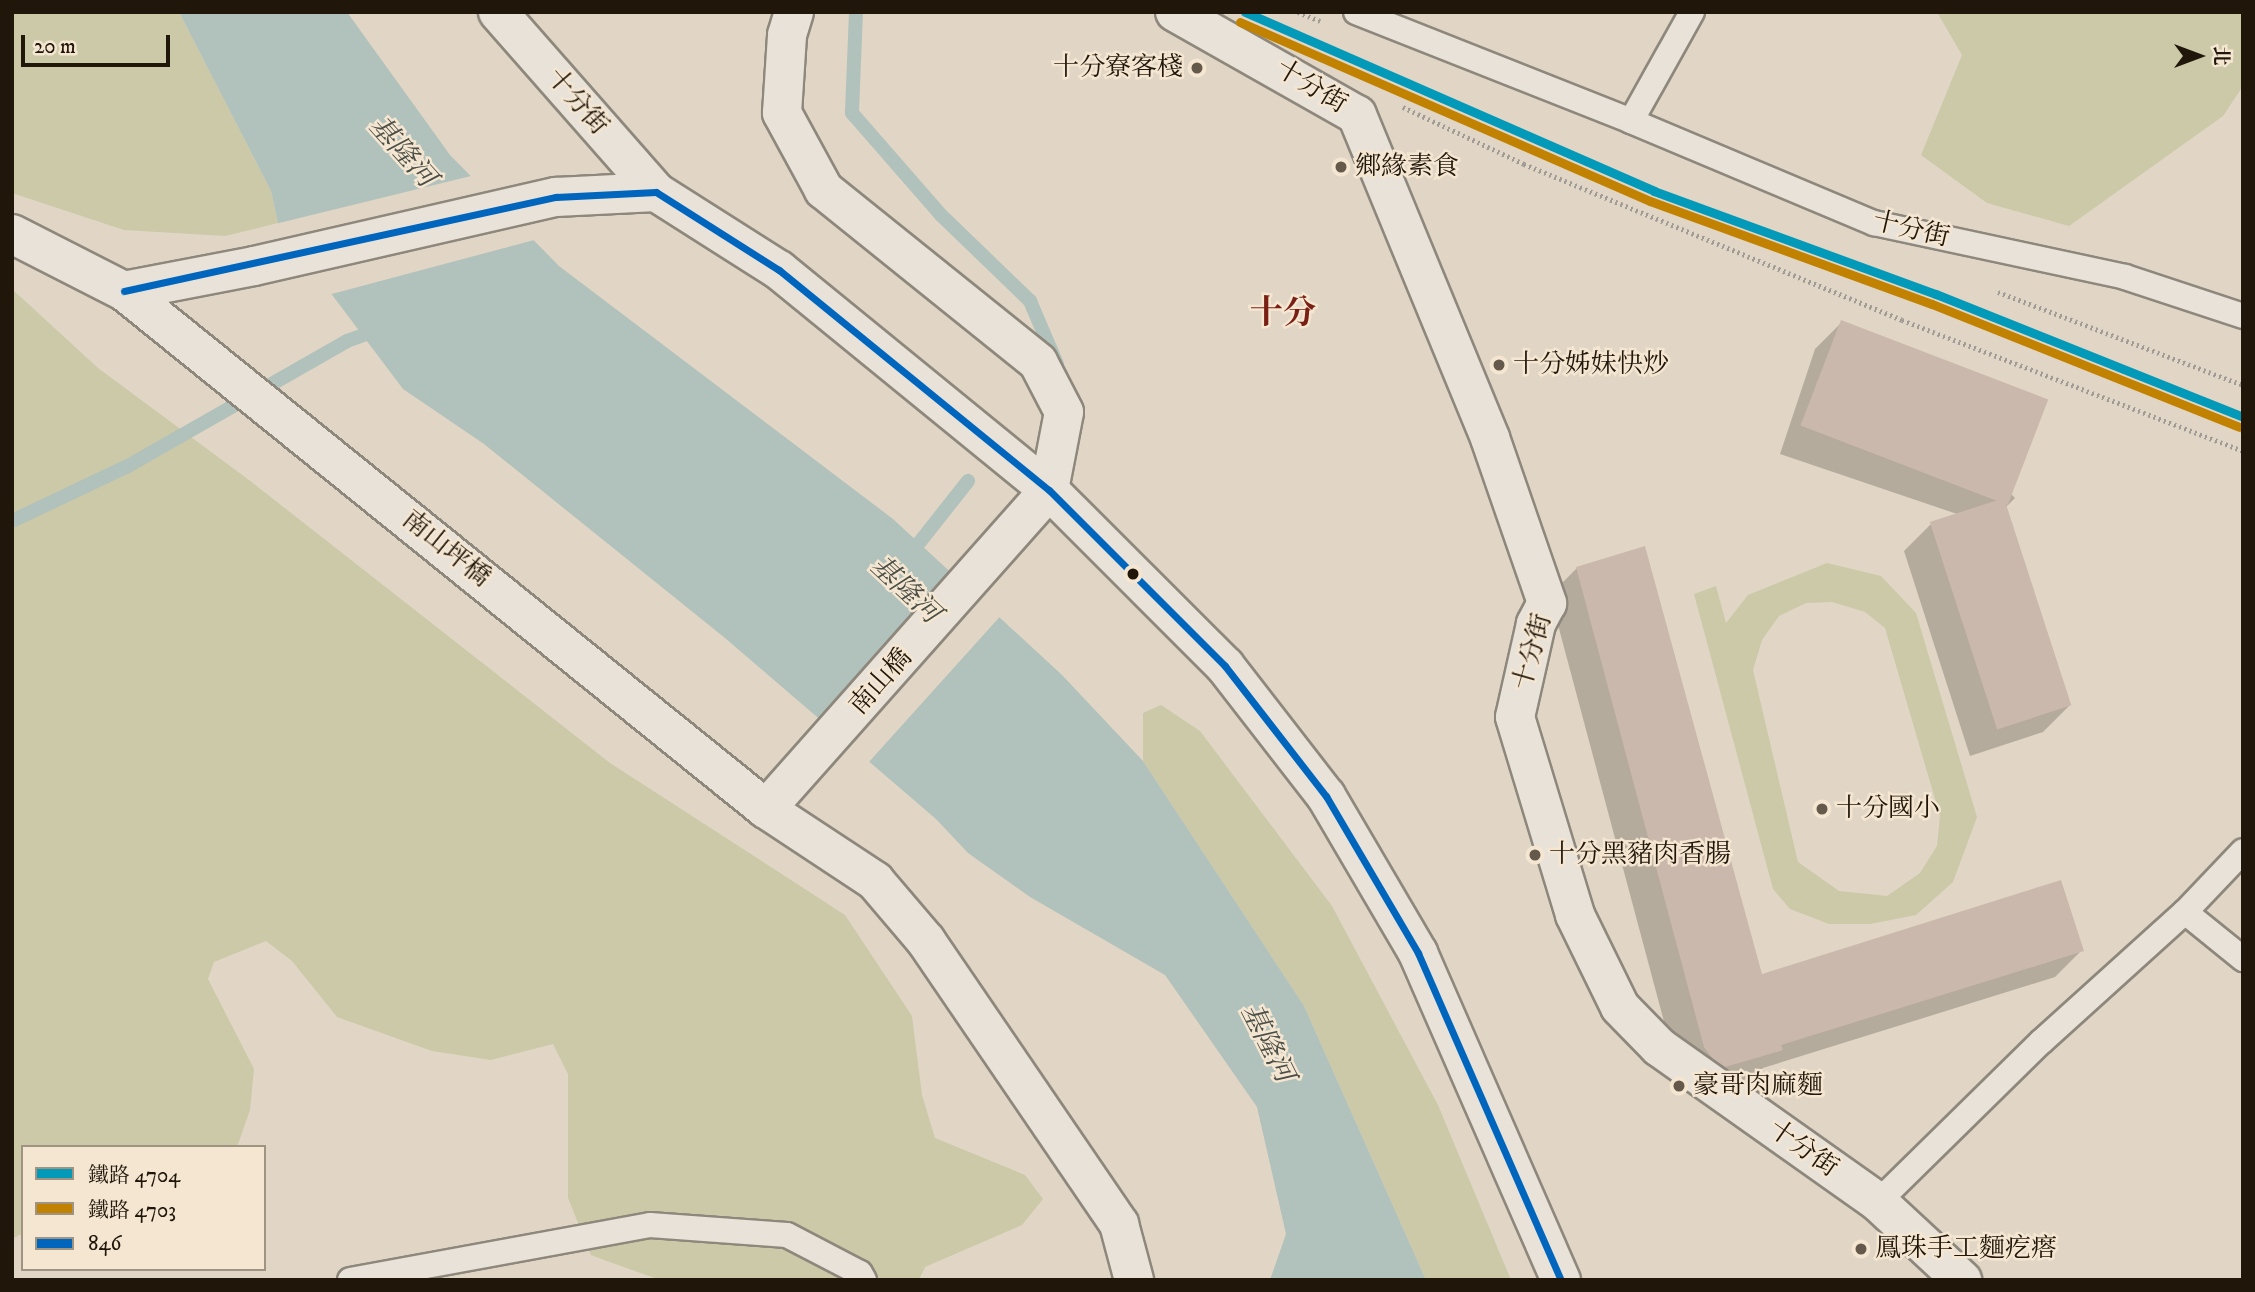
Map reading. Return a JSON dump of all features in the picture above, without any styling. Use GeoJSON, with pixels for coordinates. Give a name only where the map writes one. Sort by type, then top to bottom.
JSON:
{"type":"FeatureCollection","features":[{"type":"Feature","properties":{"kind":"street","name":"十分街"},"geometry":{"type":"LineString","coordinates":[[498,12],[656,192],[779,270],[1049,490],[1225,666],[1326,796],[1418,953],[1561,1280]]}},
{"type":"Feature","properties":{"kind":"street"},"geometry":{"type":"LineString","coordinates":[[794,12],[787,35],[782,113],[824,190],[1038,362],[1064,412],[1049,490]]}},
{"type":"Feature","properties":{"kind":"street","name":"十分街"},"geometry":{"type":"LineString","coordinates":[[1175,12],[1357,115],[1495,451],[1547,603],[1536,624],[1515,717],[1575,915],[1620,1007],[1659,1047],[1878,1202],[1962,1280]]}},
{"type":"Feature","properties":{"kind":"street"},"geometry":{"type":"LineString","coordinates":[[124,291],[254,267],[556,197],[656,192]]}},
{"type":"Feature","properties":{"kind":"street","name":"南山坪橋"},"geometry":{"type":"LineString","coordinates":[[12,234],[124,291],[766,809],[875,881],[926,941],[1119,1224],[1134,1280]]}},
{"type":"Feature","properties":{"kind":"street","name":"南山橋"},"geometry":{"type":"LineString","coordinates":[[766,809],[1049,490]]}},
{"type":"Feature","properties":{"kind":"lane","name":"十分街"},"geometry":{"type":"LineString","coordinates":[[1356,12],[1631,121],[1874,223],[2125,277],[2243,316]]}},
{"type":"Feature","properties":{"kind":"lane"},"geometry":{"type":"LineString","coordinates":[[1631,121],[1692,12]]}},
{"type":"Feature","properties":{"kind":"lane"},"geometry":{"type":"LineString","coordinates":[[1878,1202],[2041,1042],[2185,912],[2243,851]]}},
{"type":"Feature","properties":{"kind":"lane"},"geometry":{"type":"LineString","coordinates":[[2185,912],[2243,959]]}},
{"type":"Feature","properties":{"kind":"lane"},"geometry":{"type":"LineString","coordinates":[[350,1280],[650,1225],[787,1235],[860,1273],[864,1280]]}},
{"type":"Feature","properties":{"kind":"path"},"geometry":{"type":"LineString","coordinates":[[1357,115],[1390,101],[1524,164],[1877,309],[2243,451]]}},
{"type":"Feature","properties":{"kind":"shaded area"},"geometry":{"type":"Polygon","coordinates":[[[12,12],[179,12],[271,191],[278,223],[225,236],[124,230],[12,193],[12,12]]]}},
{"type":"Feature","properties":{"kind":"shaded area"},"geometry":{"type":"Polygon","coordinates":[[[1937,12],[2243,12],[2243,86],[2223,116],[2069,226],[1987,203],[1921,155],[1962,55],[1937,12]]]}},
{"type":"Feature","properties":{"kind":"shaded area"},"geometry":{"type":"Polygon","coordinates":[[[12,289],[98,368],[249,480],[610,763],[845,915],[912,1016],[922,1095],[935,1138],[1025,1175],[1043,1199],[1022,1225],[925,1267],[919,1280],[660,1280],[591,1255],[568,1198],[568,1074],[553,1044],[491,1060],[432,1051],[337,1017],[292,961],[266,941],[214,962],[208,979],[254,1069],[250,1110],[238,1145],[21,1145],[21,1234],[12,1239],[12,289]]]}},
{"type":"Feature","properties":{"kind":"shaded area"},"geometry":{"type":"Polygon","coordinates":[[[1827,563],[1881,576],[1916,613],[1977,817],[1953,882],[1916,915],[1870,924],[1829,924],[1790,909],[1773,889],[1694,594],[1716,586],[1726,623],[1748,595],[1827,563]],[[1832,602],[1806,603],[1779,616],[1762,640],[1753,670],[1798,862],[1839,891],[1887,896],[1920,873],[1937,846],[1940,816],[1885,628],[1865,612],[1832,602]]]}},
{"type":"Feature","properties":{"kind":"shaded area"},"geometry":{"type":"Polygon","coordinates":[[[1161,705],[1200,731],[1332,906],[1438,1105],[1511,1280],[1426,1280],[1304,1006],[1143,761],[1143,713],[1161,705]]]}},
{"type":"Feature","properties":{"kind":"water","name":"基隆河"},"geometry":{"type":"Polygon","coordinates":[[[179,12],[347,12],[450,155],[559,266],[893,519],[1062,675],[1143,761],[1304,1006],[1426,1280],[1270,1280],[1286,1234],[1257,1107],[1165,975],[1030,897],[968,853],[936,819],[725,638],[484,444],[403,389],[278,223],[271,191],[179,12]]]}},
{"type":"Feature","properties":{"kind":"pier"},"geometry":{"type":"Polygon","coordinates":[[[475,175],[538,239],[328,295],[275,224],[475,175]]]}},
{"type":"Feature","properties":{"kind":"pier"},"geometry":{"type":"Polygon","coordinates":[[[953,570],[1002,614],[866,765],[817,721],[953,570]]]}},
{"type":"Feature","properties":{"kind":"building"},"geometry":{"type":"Polygon","coordinates":[[[1841,320],[2048,400],[2008,505],[1801,425],[1841,320]]]}},
{"type":"Feature","properties":{"kind":"building"},"geometry":{"type":"Polygon","coordinates":[[[2004,498],[2071,705],[1997,729],[1930,522],[2004,498]]]}},
{"type":"Feature","properties":{"kind":"building"},"geometry":{"type":"Polygon","coordinates":[[[1645,546],[1762,974],[2061,880],[2084,951],[1781,1045],[1783,1050],[1725,1067],[1713,1059],[1704,1047],[1576,567],[1645,546]]]}},
{"type":"Feature","properties":{"kind":"waterway"},"geometry":{"type":"LineString","coordinates":[[856,12],[852,113],[941,215],[1030,301],[1057,364]]}},
{"type":"Feature","properties":{"kind":"waterway"},"geometry":{"type":"LineString","coordinates":[[12,521],[128,466],[347,341],[380,329]]}},
{"type":"Feature","properties":{"kind":"waterway","name":"基隆河"},"geometry":{"type":"LineString","coordinates":[[908,557],[968,481]]}},
{"type":"Feature","properties":{"kind":"rail line","name":"4704"},"geometry":{"type":"LineString","coordinates":[[1245,12],[1654,191],[1936,294],[2243,417]]}},
{"type":"Feature","properties":{"kind":"rail line","name":"4703"},"geometry":{"type":"LineString","coordinates":[[1240,22],[1650,201],[1932,304],[2239,427]]}},
{"type":"Feature","properties":{"kind":"transit line","name":"846"},"geometry":{"type":"LineString","coordinates":[[124,291],[556,197],[656,192],[779,270],[1049,490],[1225,666],[1326,796],[1418,953],[1561,1280]]}},
{"type":"Feature","properties":{"kind":"place","name":"十分寮客棧"},"geometry":{"type":"Point","coordinates":[1197,68]}},
{"type":"Feature","properties":{"kind":"place","name":"鄉緣素食"},"geometry":{"type":"Point","coordinates":[1341,167]}},
{"type":"Feature","properties":{"kind":"place","name":"十分姊妹快炒"},"geometry":{"type":"Point","coordinates":[1499,365]}},
{"type":"Feature","properties":{"kind":"place","name":"十分國小"},"geometry":{"type":"Point","coordinates":[1822,809]}},
{"type":"Feature","properties":{"kind":"place","name":"十分黑豬肉香腸"},"geometry":{"type":"Point","coordinates":[1535,855]}},
{"type":"Feature","properties":{"kind":"place","name":"豪哥肉麻麵"},"geometry":{"type":"Point","coordinates":[1679,1086]}},
{"type":"Feature","properties":{"kind":"place","name":"鳳珠手工麵疙瘩"},"geometry":{"type":"Point","coordinates":[1861,1249]}},
{"type":"Feature","properties":{"kind":"district","name":"十分"},"geometry":{"type":"Point","coordinates":[1283,314]}}]}
